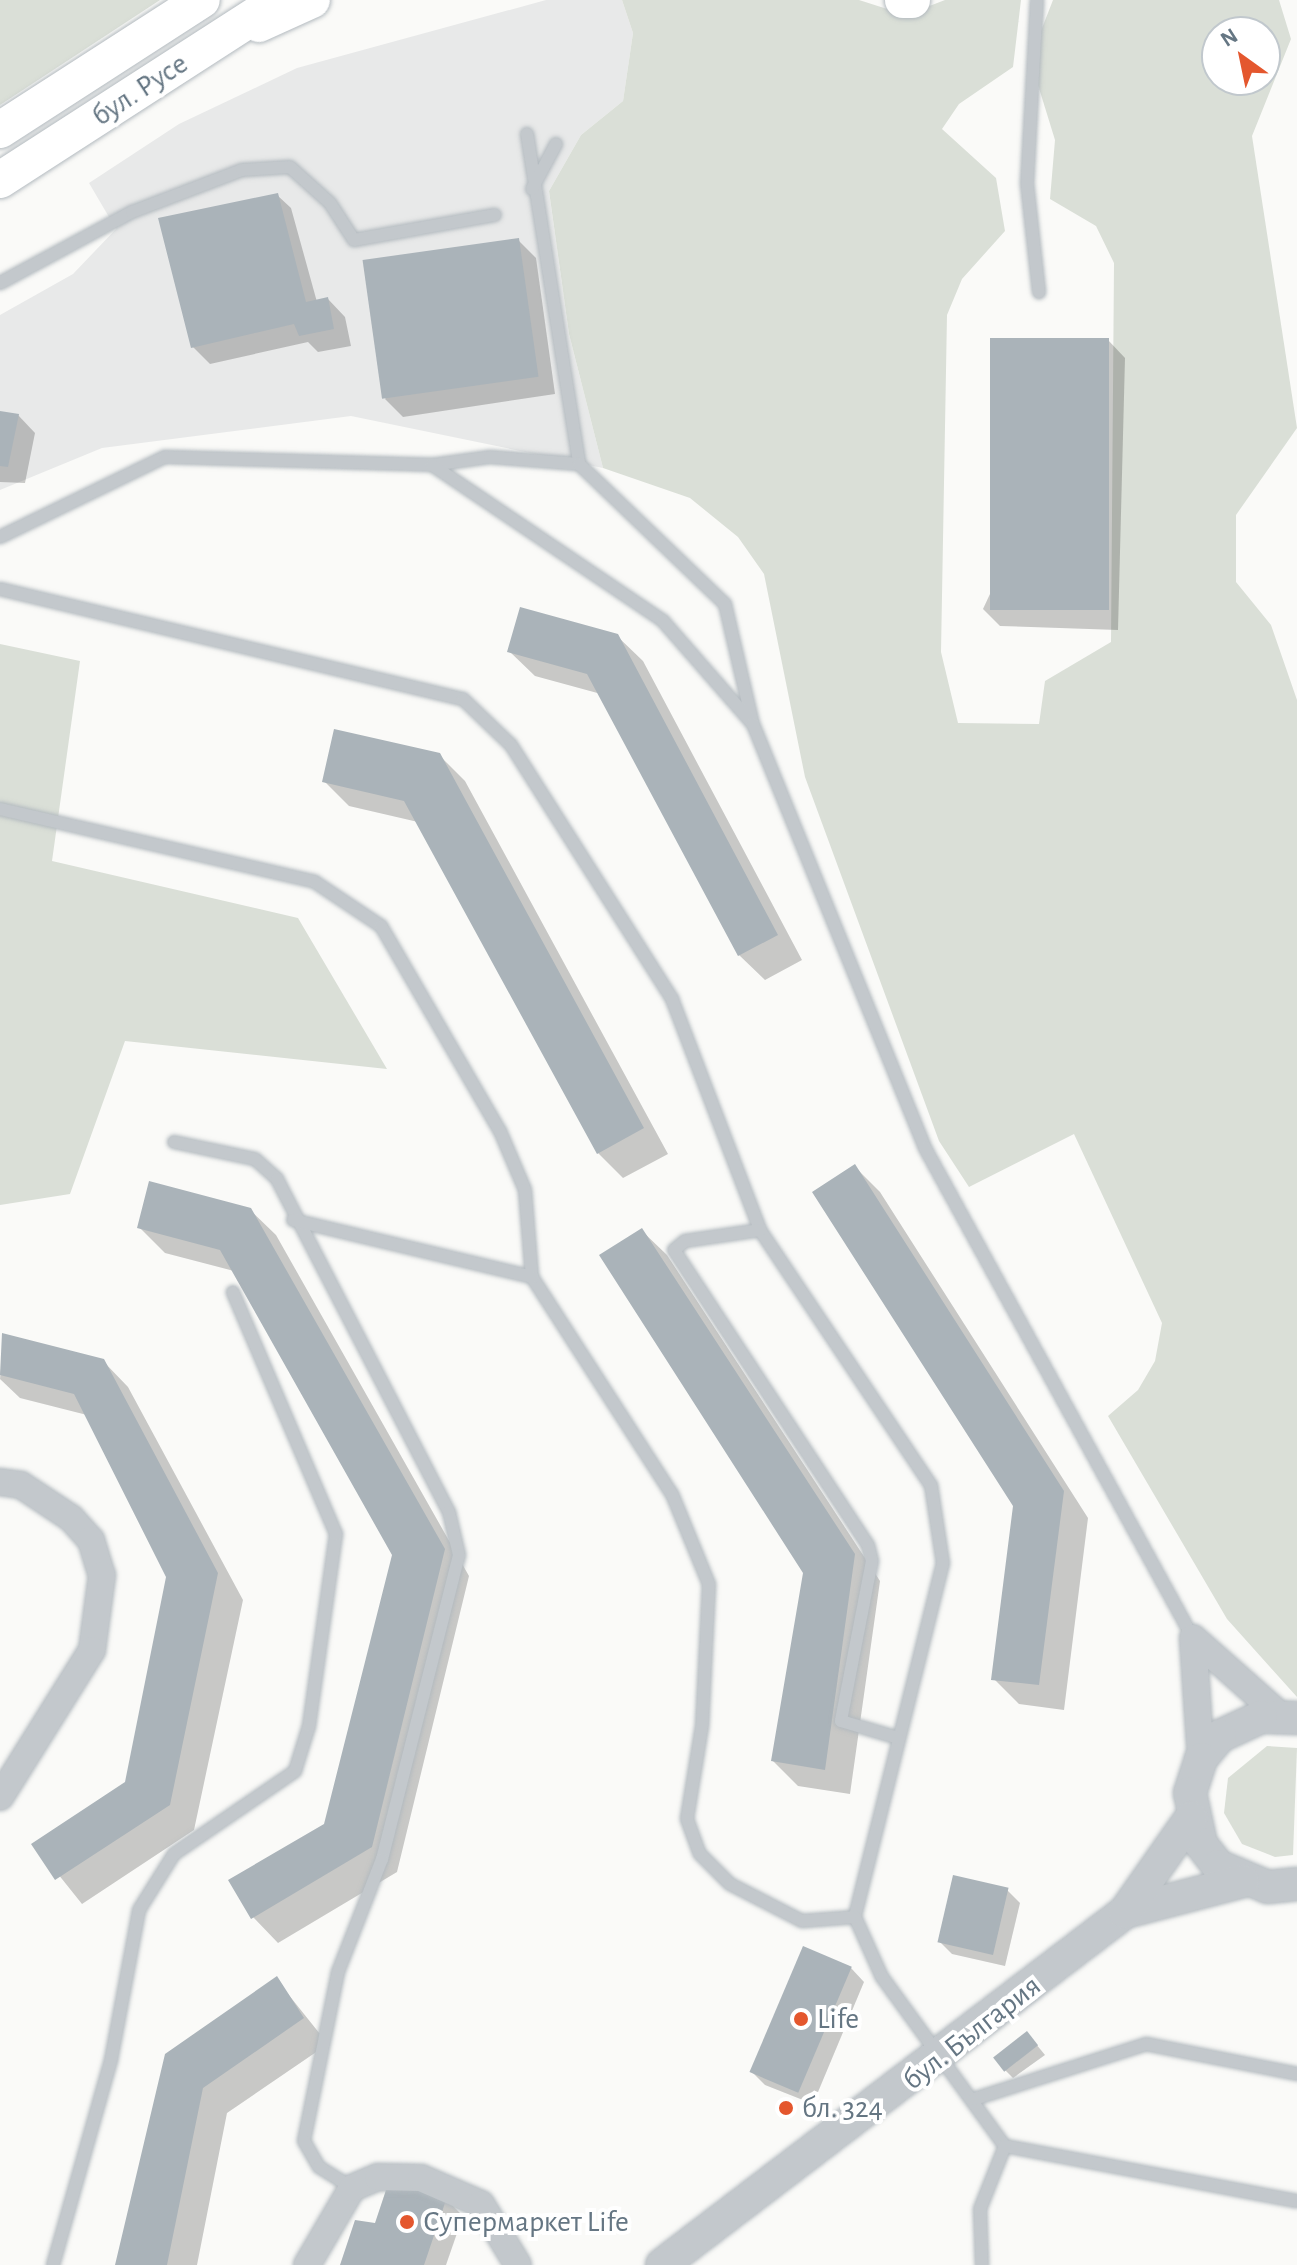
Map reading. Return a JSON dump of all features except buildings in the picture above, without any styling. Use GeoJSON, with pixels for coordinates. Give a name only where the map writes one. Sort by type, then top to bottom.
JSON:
{"type":"FeatureCollection","features":[{"type":"Feature","properties":{"kind":"main road","name":"бул. Русе"},"geometry":{"type":"LineString","coordinates":[[0,130],[202,0]]}},
{"type":"Feature","properties":{"kind":"main road","name":"бул. Русе"},"geometry":{"type":"LineString","coordinates":[[0,180],[279,0]]}},
{"type":"Feature","properties":{"kind":"main road"},"geometry":{"type":"LineString","coordinates":[[203,49],[312,0]]}},
{"type":"Feature","properties":{"kind":"main road"},"geometry":{"type":"LineString","coordinates":[[903,0],[912,0]]}},
{"type":"Feature","properties":{"kind":"street"},"geometry":{"type":"LineString","coordinates":[[0,1482],[21,1485],[71,1518],[91,1540],[102,1575],[92,1650],[0,1797]]}},
{"type":"Feature","properties":{"kind":"street"},"geometry":{"type":"LineString","coordinates":[[1193,1638],[1289,1717]]}},
{"type":"Feature","properties":{"kind":"street"},"geometry":{"type":"LineString","coordinates":[[1125,1912],[1191,1818],[1201,1759],[1193,1638]]}},
{"type":"Feature","properties":{"kind":"street"},"geometry":{"type":"LineString","coordinates":[[1201,1759],[1242,1723],[1289,1717]]}},
{"type":"Feature","properties":{"kind":"street"},"geometry":{"type":"LineString","coordinates":[[1191,1818],[1218,1866],[1243,1881]]}},
{"type":"Feature","properties":{"kind":"street"},"geometry":{"type":"LineString","coordinates":[[1125,1912],[1243,1881],[1297,1884]]}},
{"type":"Feature","properties":{"kind":"street","name":"бул. България"},"geometry":{"type":"LineString","coordinates":[[662,2265],[945,2056],[1125,1912]]}},
{"type":"Feature","properties":{"kind":"street"},"geometry":{"type":"LineString","coordinates":[[307,2265],[352,2188],[378,2177],[452,2188],[481,2204],[518,2265]]}},
{"type":"Feature","properties":{"kind":"lane"},"geometry":{"type":"LineString","coordinates":[[1037,0],[1027,183],[1039,292]]}},
{"type":"Feature","properties":{"kind":"lane"},"geometry":{"type":"LineString","coordinates":[[527,134],[532,189],[579,464],[725,604],[753,724],[925,1148],[1193,1638]]}},
{"type":"Feature","properties":{"kind":"lane"},"geometry":{"type":"LineString","coordinates":[[532,189],[556,144]]}},
{"type":"Feature","properties":{"kind":"lane"},"geometry":{"type":"LineString","coordinates":[[2,278],[132,212],[242,170],[290,167],[330,203],[354,240],[495,215]]}},
{"type":"Feature","properties":{"kind":"lane"},"geometry":{"type":"LineString","coordinates":[[0,537],[165,457],[432,465],[490,457],[579,464]]}},
{"type":"Feature","properties":{"kind":"lane"},"geometry":{"type":"LineString","coordinates":[[432,465],[663,621],[753,724]]}},
{"type":"Feature","properties":{"kind":"lane"},"geometry":{"type":"LineString","coordinates":[[0,589],[463,699],[511,745],[672,999],[760,1230],[931,1485],[943,1563],[855,1917],[882,1977],[945,2056],[1005,2146],[1297,2201]]}},
{"type":"Feature","properties":{"kind":"lane"},"geometry":{"type":"LineString","coordinates":[[0,809],[315,882],[381,926],[505,1143],[525,1190],[532,1277],[672,1494],[709,1584],[702,1726],[687,1819],[700,1854],[730,1884],[802,1921],[855,1917]]}},
{"type":"Feature","properties":{"kind":"lane"},"geometry":{"type":"LineString","coordinates":[[174,1142],[255,1159],[277,1179],[293,1220],[449,1512],[459,1555],[382,1859],[338,1972],[304,2141],[319,2167],[352,2188]]}},
{"type":"Feature","properties":{"kind":"lane"},"geometry":{"type":"LineString","coordinates":[[293,1220],[532,1277]]}},
{"type":"Feature","properties":{"kind":"lane"},"geometry":{"type":"LineString","coordinates":[[760,1230],[685,1241],[674,1250],[868,1545],[872,1561],[841,1721],[898,1738]]}},
{"type":"Feature","properties":{"kind":"lane"},"geometry":{"type":"LineString","coordinates":[[53,2265],[111,2060],[139,1910],[174,1854],[295,1771],[309,1726],[336,1534],[233,1292]]}},
{"type":"Feature","properties":{"kind":"lane"},"geometry":{"type":"LineString","coordinates":[[974,2099],[1146,2044],[1297,2074]]}},
{"type":"Feature","properties":{"kind":"lane"},"geometry":{"type":"LineString","coordinates":[[982,2265],[980,2209],[1005,2146]]}},
{"type":"Feature","properties":{"kind":"shaded area"},"geometry":{"type":"Polygon","coordinates":[[[0,0],[160,0],[0,105],[0,0]]]}},
{"type":"Feature","properties":{"kind":"shaded area"},"geometry":{"type":"Polygon","coordinates":[[[546,0],[622,0],[633,33],[623,101],[581,135],[549,191],[569,334],[603,468],[351,416],[102,448],[0,490],[0,315],[73,274],[116,229],[89,183],[179,124],[297,68],[546,0]]]}},
{"type":"Feature","properties":{"kind":"shaded area"},"geometry":{"type":"Polygon","coordinates":[[[622,0],[859,0],[906,15],[945,0],[1021,0],[1013,67],[959,104],[942,129],[996,178],[1005,231],[962,279],[947,315],[941,652],[958,723],[1039,724],[1045,681],[1111,642],[1114,263],[1096,226],[1050,199],[1055,140],[1030,59],[1053,0],[1279,0],[1291,39],[1281,64],[1281,16],[1201,16],[1201,96],[1268,96],[1252,136],[1297,428],[1236,515],[1236,582],[1271,625],[1297,700],[1297,1697],[1227,1619],[1108,1416],[1138,1390],[1155,1361],[1162,1323],[1074,1134],[969,1187],[939,1141],[805,777],[764,574],[738,537],[690,498],[603,468],[569,334],[549,191],[581,135],[623,101],[633,33],[622,0]]]}},
{"type":"Feature","properties":{"kind":"shaded area"},"geometry":{"type":"Polygon","coordinates":[[[0,644],[80,661],[52,861],[298,918],[387,1069],[125,1041],[70,1194],[0,1205],[0,644]]]}},
{"type":"Feature","properties":{"kind":"shaded area"},"geometry":{"type":"Polygon","coordinates":[[[1267,1746],[1297,1748],[1293,1855],[1275,1857],[1242,1844],[1224,1813],[1228,1778],[1267,1746]]]}},
{"type":"Feature","properties":{"kind":"place","name":"Life"},"geometry":{"type":"Point","coordinates":[801,2019]}},
{"type":"Feature","properties":{"kind":"place","name":"бл. 324"},"geometry":{"type":"Point","coordinates":[786,2108]}},
{"type":"Feature","properties":{"kind":"place","name":"Супермаркет Life"},"geometry":{"type":"Point","coordinates":[407,2222]}}]}
